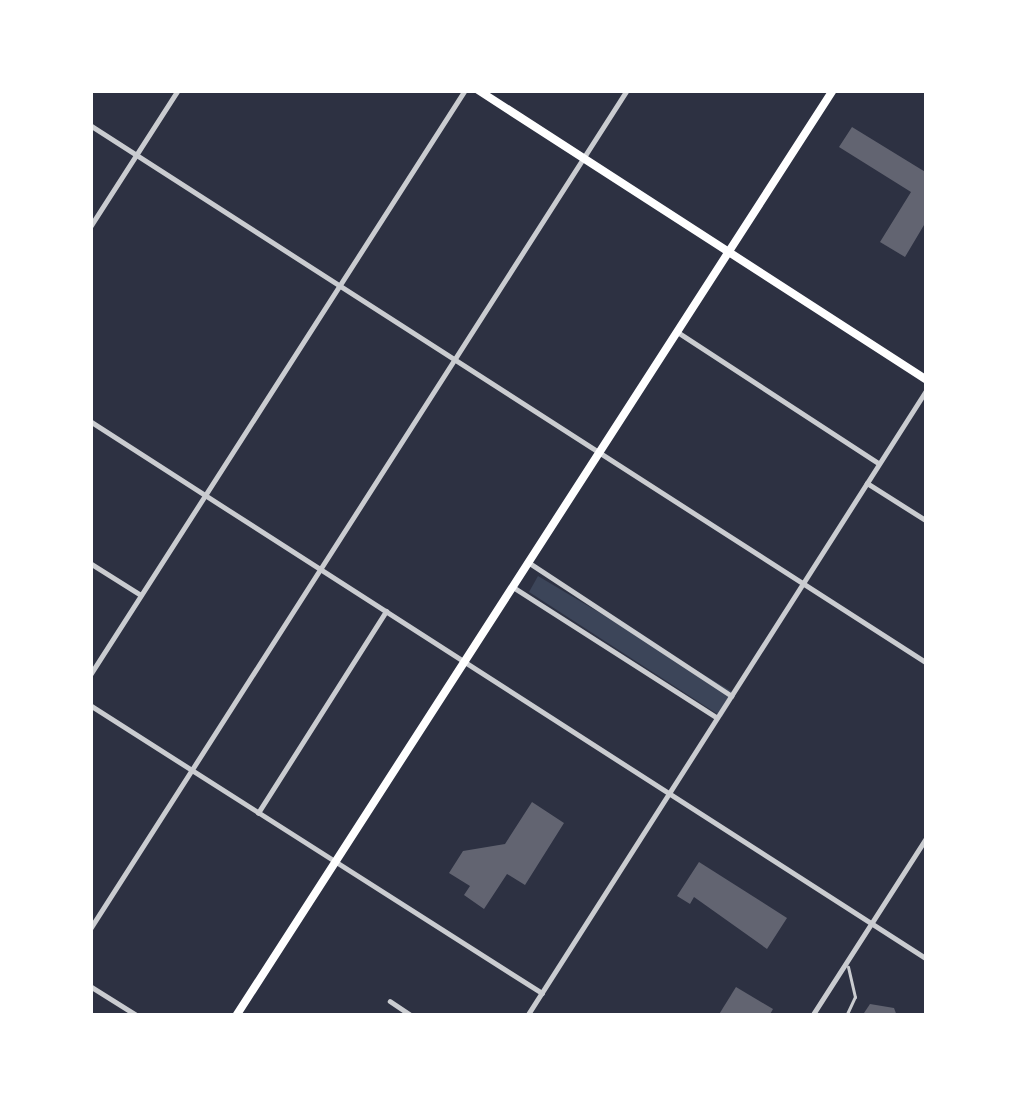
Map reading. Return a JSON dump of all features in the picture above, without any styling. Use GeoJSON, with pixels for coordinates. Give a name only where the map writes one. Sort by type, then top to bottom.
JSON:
{"type":"FeatureCollection","features":[{"type":"Feature","properties":{"kind":"main road"},"geometry":{"type":"LineString","coordinates":[[478,90],[927,380]]}},
{"type":"Feature","properties":{"kind":"main road"},"geometry":{"type":"LineString","coordinates":[[236,1016],[833,90]]}},
{"type":"Feature","properties":{"kind":"street"},"geometry":{"type":"LineString","coordinates":[[90,227],[178,90]]}},
{"type":"Feature","properties":{"kind":"street"},"geometry":{"type":"LineString","coordinates":[[90,675],[465,90]]}},
{"type":"Feature","properties":{"kind":"street"},"geometry":{"type":"LineString","coordinates":[[90,929],[627,90]]}},
{"type":"Feature","properties":{"kind":"street"},"geometry":{"type":"LineString","coordinates":[[90,124],[927,663]]}},
{"type":"Feature","properties":{"kind":"street"},"geometry":{"type":"LineString","coordinates":[[676,331],[879,463]]}},
{"type":"Feature","properties":{"kind":"street"},"geometry":{"type":"LineString","coordinates":[[527,1016],[927,389]]}},
{"type":"Feature","properties":{"kind":"street"},"geometry":{"type":"LineString","coordinates":[[90,421],[927,958]]}},
{"type":"Feature","properties":{"kind":"street"},"geometry":{"type":"LineString","coordinates":[[867,483],[927,521]]}},
{"type":"Feature","properties":{"kind":"street"},"geometry":{"type":"LineString","coordinates":[[529,562],[732,696]]}},
{"type":"Feature","properties":{"kind":"street"},"geometry":{"type":"LineString","coordinates":[[90,563],[141,596]]}},
{"type":"Feature","properties":{"kind":"street"},"geometry":{"type":"LineString","coordinates":[[513,587],[718,717]]}},
{"type":"Feature","properties":{"kind":"street"},"geometry":{"type":"LineString","coordinates":[[258,813],[386,611]]}},
{"type":"Feature","properties":{"kind":"street"},"geometry":{"type":"LineString","coordinates":[[90,705],[542,993]]}},
{"type":"Feature","properties":{"kind":"street"},"geometry":{"type":"LineString","coordinates":[[812,1016],[927,838]]}},
{"type":"Feature","properties":{"kind":"street"},"geometry":{"type":"LineString","coordinates":[[90,986],[138,1016]]}},
{"type":"Feature","properties":{"kind":"street"},"geometry":{"type":"LineString","coordinates":[[390,1001],[412,1016]]}},
{"type":"Feature","properties":{"kind":"lane"},"geometry":{"type":"LineString","coordinates":[[845,1016],[855,997],[846,962]]}},
{"type":"Feature","properties":{"kind":"shaded area"},"geometry":{"type":"Polygon","coordinates":[[[538,576],[736,694],[722,717],[529,592],[538,576]]]}},
{"type":"Feature","properties":{"kind":"building"},"geometry":{"type":"Polygon","coordinates":[[[852,127],[927,173],[927,220],[905,257],[880,242],[911,192],[839,147],[852,127]]]}},
{"type":"Feature","properties":{"kind":"building"},"geometry":{"type":"Polygon","coordinates":[[[532,802],[564,823],[525,885],[507,874],[484,909],[464,895],[470,886],[449,873],[463,851],[505,844],[532,802]]]}},
{"type":"Feature","properties":{"kind":"building"},"geometry":{"type":"Polygon","coordinates":[[[699,862],[787,918],[767,949],[694,897],[690,904],[677,896],[699,862]]]}},
{"type":"Feature","properties":{"kind":"building"},"geometry":{"type":"Polygon","coordinates":[[[736,987],[773,1009],[769,1016],[718,1016],[736,987]]]}},
{"type":"Feature","properties":{"kind":"building"},"geometry":{"type":"Polygon","coordinates":[[[870,1004],[894,1008],[897,1016],[862,1016],[870,1004]]]}}]}
